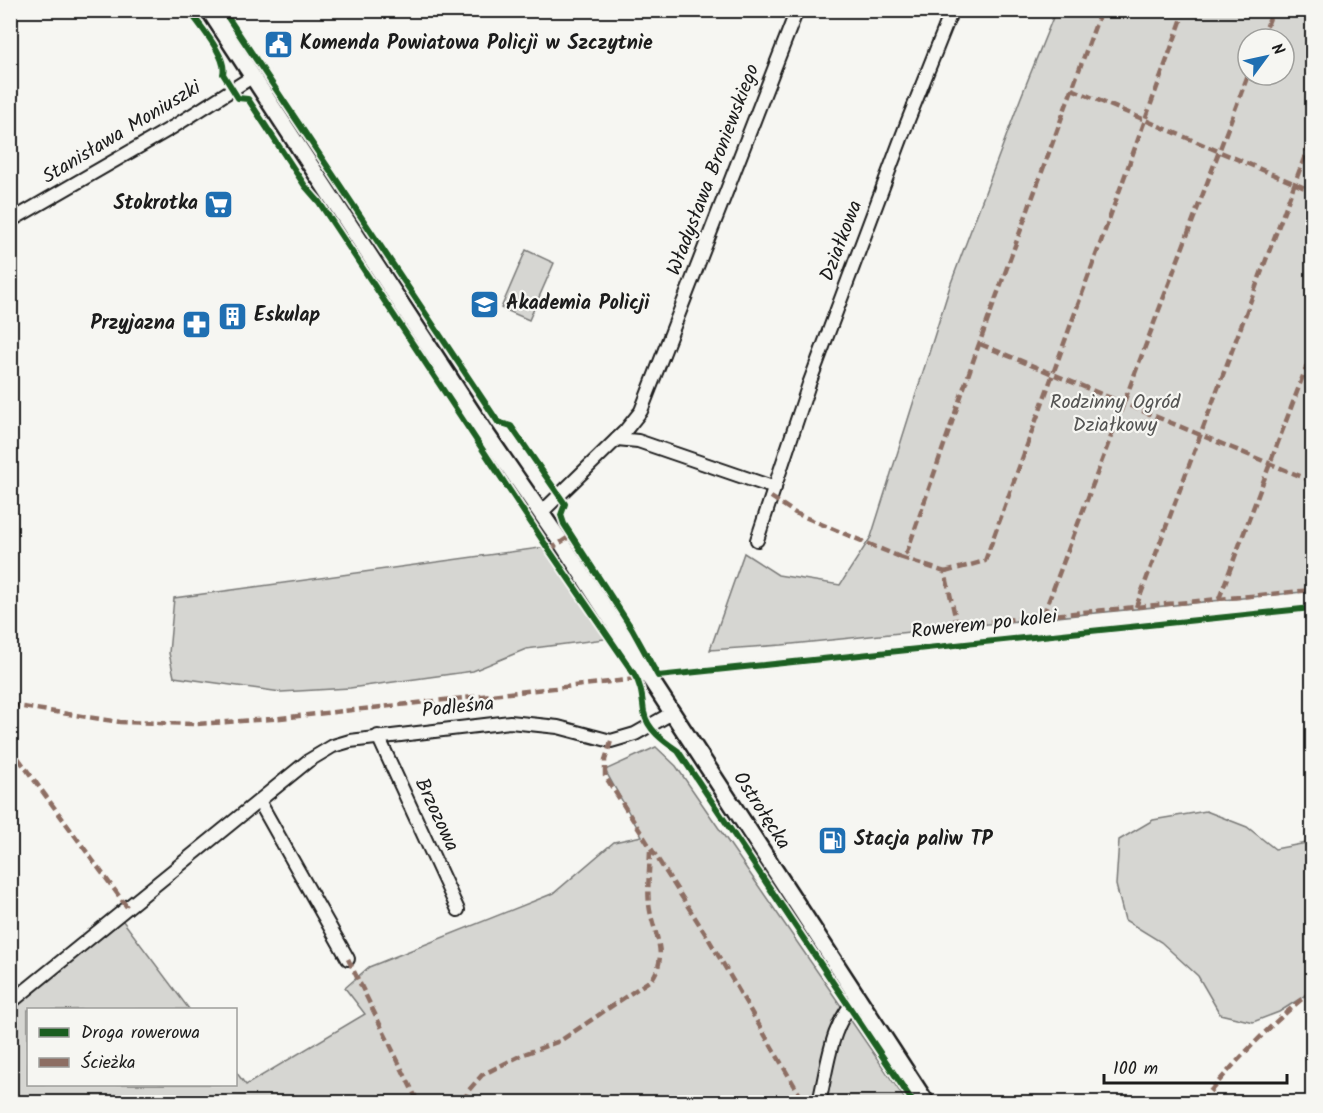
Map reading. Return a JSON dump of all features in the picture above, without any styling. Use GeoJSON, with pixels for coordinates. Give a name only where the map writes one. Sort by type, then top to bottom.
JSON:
{"type":"FeatureCollection","features":[{"type":"Feature","properties":{"kind":"main road","name":"Ostrołęcka"},"geometry":{"type":"LineString","coordinates":[[209,10],[487,435],[561,542],[926,1102]]}},
{"type":"Feature","properties":{"kind":"street","name":"Władysława Broniewskiego"},"geometry":{"type":"LineString","coordinates":[[541,513],[617,439],[640,411],[797,10]]}},
{"type":"Feature","properties":{"kind":"street","name":"Działkowa"},"geometry":{"type":"LineString","coordinates":[[757,540],[809,384],[952,10]]}},
{"type":"Feature","properties":{"kind":"street","name":"Stanisława Moniuszki"},"geometry":{"type":"LineString","coordinates":[[10,221],[173,127],[252,77]]}},
{"type":"Feature","properties":{"kind":"street"},"geometry":{"type":"LineString","coordinates":[[617,439],[638,441],[775,488]]}},
{"type":"Feature","properties":{"kind":"street","name":"Podleśna"},"geometry":{"type":"LineString","coordinates":[[10,1002],[259,801],[321,753],[343,742],[510,722],[558,727],[611,741],[635,734],[672,713]]}},
{"type":"Feature","properties":{"kind":"street","name":"Brzozowa"},"geometry":{"type":"LineString","coordinates":[[378,736],[458,910]]}},
{"type":"Feature","properties":{"kind":"street"},"geometry":{"type":"LineString","coordinates":[[259,801],[348,959]]}},
{"type":"Feature","properties":{"kind":"street"},"geometry":{"type":"LineString","coordinates":[[819,1102],[838,1023],[848,1007],[859,997]]}},
{"type":"Feature","properties":{"kind":"green space","name":"Rodzinny Ogród Działkowy"},"geometry":{"type":"Polygon","coordinates":[[[1056,10],[1312,11],[1312,591],[782,645],[710,650],[744,553],[778,575],[840,585],[871,537],[951,283],[1056,10]]]}},
{"type":"Feature","properties":{"kind":"green space"},"geometry":{"type":"Polygon","coordinates":[[[526,250],[554,263],[529,320],[501,308],[526,250]]]}},
{"type":"Feature","properties":{"kind":"green space"},"geometry":{"type":"Polygon","coordinates":[[[547,547],[605,639],[526,649],[473,671],[350,688],[281,692],[174,677],[169,653],[174,598],[547,547]]]}},
{"type":"Feature","properties":{"kind":"green space"},"geometry":{"type":"Polygon","coordinates":[[[656,747],[676,766],[907,1102],[11,1102],[11,1008],[120,917],[188,1008],[27,1008],[27,1086],[237,1086],[237,1073],[246,1085],[365,1014],[345,988],[369,967],[554,893],[614,842],[642,836],[605,770],[656,747]]]}},
{"type":"Feature","properties":{"kind":"green space"},"geometry":{"type":"Polygon","coordinates":[[[1206,811],[1247,827],[1275,849],[1312,842],[1312,991],[1279,1012],[1253,1022],[1220,1014],[1198,976],[1161,942],[1125,920],[1116,885],[1119,840],[1153,820],[1206,811]]]}},
{"type":"Feature","properties":{"kind":"marked path"},"geometry":{"type":"LineString","coordinates":[[771,497],[795,513],[900,557],[907,552],[978,347],[1101,10]]}},
{"type":"Feature","properties":{"kind":"marked path"},"geometry":{"type":"LineString","coordinates":[[945,572],[985,561],[1185,10]]}},
{"type":"Feature","properties":{"kind":"marked path"},"geometry":{"type":"LineString","coordinates":[[1267,27],[1273,10]]}},
{"type":"Feature","properties":{"kind":"marked path"},"geometry":{"type":"LineString","coordinates":[[900,557],[945,572],[957,625],[1043,616],[1243,87]]}},
{"type":"Feature","properties":{"kind":"marked path"},"geometry":{"type":"LineString","coordinates":[[1072,89],[1312,191]]}},
{"type":"Feature","properties":{"kind":"marked path"},"geometry":{"type":"LineString","coordinates":[[1136,607],[1312,137]]}},
{"type":"Feature","properties":{"kind":"marked path"},"geometry":{"type":"LineString","coordinates":[[980,344],[1312,481]]}},
{"type":"Feature","properties":{"kind":"marked path"},"geometry":{"type":"LineString","coordinates":[[1219,599],[1312,352]]}},
{"type":"Feature","properties":{"kind":"marked path"},"geometry":{"type":"LineString","coordinates":[[549,550],[572,535]]}},
{"type":"Feature","properties":{"kind":"marked path"},"geometry":{"type":"LineString","coordinates":[[1043,616],[1312,590]]}},
{"type":"Feature","properties":{"kind":"marked path"},"geometry":{"type":"LineString","coordinates":[[10,705],[120,722],[197,724],[271,719],[637,679]]}},
{"type":"Feature","properties":{"kind":"marked path"},"geometry":{"type":"LineString","coordinates":[[611,741],[605,760],[605,776],[708,938],[804,1102]]}},
{"type":"Feature","properties":{"kind":"marked path"},"geometry":{"type":"LineString","coordinates":[[10,747],[127,907]]}},
{"type":"Feature","properties":{"kind":"marked path"},"geometry":{"type":"LineString","coordinates":[[464,1102],[468,1091],[482,1075],[524,1054],[560,1041],[652,979],[660,960],[660,951],[649,904],[650,847]]}},
{"type":"Feature","properties":{"kind":"marked path"},"geometry":{"type":"LineString","coordinates":[[348,959],[418,1102]]}},
{"type":"Feature","properties":{"kind":"marked path"},"geometry":{"type":"LineString","coordinates":[[1201,1102],[1254,1044],[1312,991]]}},
{"type":"Feature","properties":{"kind":"cycle path"},"geometry":{"type":"LineString","coordinates":[[189,10],[217,50],[223,74],[238,98],[248,99],[305,186],[319,202],[549,550],[634,674],[649,724],[657,735],[678,751],[913,1102]]}},
{"type":"Feature","properties":{"kind":"cycle path","name":"Rowerem po kolei"},"geometry":{"type":"LineString","coordinates":[[223,10],[498,422],[511,426],[565,504],[561,515],[564,524],[632,629],[658,676],[1312,608]]}},
{"type":"Feature","properties":{"kind":"place","name":"Komenda Powiatowa Policji w Szczytnie"},"geometry":{"type":"Point","coordinates":[279,44]}},
{"type":"Feature","properties":{"kind":"place","name":"Stokrotka"},"geometry":{"type":"Point","coordinates":[219,204]}},
{"type":"Feature","properties":{"kind":"place","name":"Akademia Policji"},"geometry":{"type":"Point","coordinates":[485,304]}},
{"type":"Feature","properties":{"kind":"place","name":"Eskulap"},"geometry":{"type":"Point","coordinates":[233,316]}},
{"type":"Feature","properties":{"kind":"place","name":"Przyjazna"},"geometry":{"type":"Point","coordinates":[196,324]}},
{"type":"Feature","properties":{"kind":"place","name":"Stacja paliw TP"},"geometry":{"type":"Point","coordinates":[833,840]}}]}
